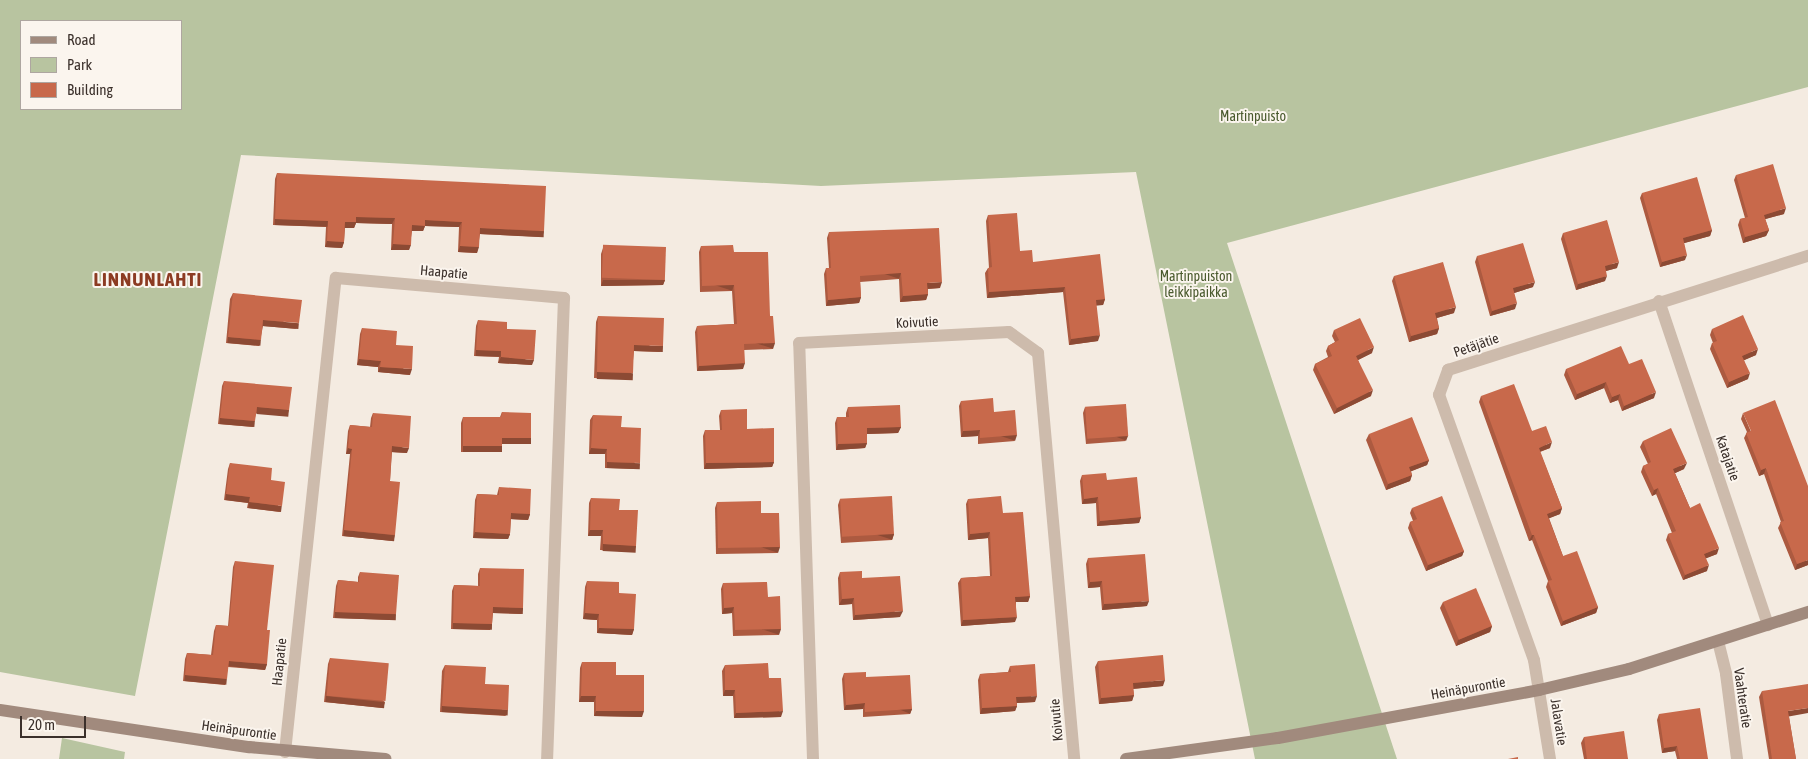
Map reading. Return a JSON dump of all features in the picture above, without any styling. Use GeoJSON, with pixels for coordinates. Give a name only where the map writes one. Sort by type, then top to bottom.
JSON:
{"type":"FeatureCollection","features":[{"type":"Feature","properties":{"kind":"street","name":"Petäjätie"},"geometry":{"type":"LineString","coordinates":[[1539,690],[1534,660],[1439,395],[1448,370],[1659,301],[1808,256]]}},
{"type":"Feature","properties":{"kind":"street","name":"Haapatie"},"geometry":{"type":"LineString","coordinates":[[285,752],[336,278],[564,298],[547,759]]}},
{"type":"Feature","properties":{"kind":"street","name":"Katajatie"},"geometry":{"type":"LineString","coordinates":[[1659,301],[1768,625]]}},
{"type":"Feature","properties":{"kind":"street","name":"Koivutie"},"geometry":{"type":"LineString","coordinates":[[813,759],[799,343],[1009,332],[1038,353],[1074,759]]}},
{"type":"Feature","properties":{"kind":"street","name":"Heinäpurontie"},"geometry":{"type":"LineString","coordinates":[[1126,759],[1278,738],[1539,690],[1629,669],[1808,612]]}},
{"type":"Feature","properties":{"kind":"street","name":"Vaahteratie"},"geometry":{"type":"LineString","coordinates":[[1718,642],[1726,674],[1737,759]]}},
{"type":"Feature","properties":{"kind":"street","name":"Jalavatie"},"geometry":{"type":"LineString","coordinates":[[1539,690],[1550,759]]}},
{"type":"Feature","properties":{"kind":"street","name":"Heinäpurontie"},"geometry":{"type":"LineString","coordinates":[[0,710],[285,752],[385,759]]}},
{"type":"Feature","properties":{"kind":"green space","name":"Martinpuisto"},"geometry":{"type":"Polygon","coordinates":[[[0,0],[1808,0],[1808,87],[1227,243],[1397,759],[1255,759],[1136,172],[821,186],[241,155],[135,696],[0,672],[0,0]]]}},
{"type":"Feature","properties":{"kind":"green space"},"geometry":{"type":"Polygon","coordinates":[[[62,738],[125,752],[124,759],[59,759],[62,738]]]}},
{"type":"Feature","properties":{"kind":"building"},"geometry":{"type":"Polygon","coordinates":[[[1773,164],[1786,208],[1764,215],[1769,230],[1745,237],[1740,219],[1748,217],[1736,175],[1773,164]]]}},
{"type":"Feature","properties":{"kind":"building"},"geometry":{"type":"Polygon","coordinates":[[[277,173],[546,186],[544,231],[480,228],[479,247],[460,246],[462,222],[425,220],[425,226],[412,225],[411,245],[393,244],[395,218],[356,217],[356,222],[345,222],[344,242],[327,241],[328,221],[275,219],[277,173]]]}},
{"type":"Feature","properties":{"kind":"building"},"geometry":{"type":"Polygon","coordinates":[[[1697,177],[1712,230],[1683,238],[1687,255],[1662,262],[1642,193],[1697,177]]]}},
{"type":"Feature","properties":{"kind":"building"},"geometry":{"type":"Polygon","coordinates":[[[1017,213],[1020,251],[1032,250],[1033,262],[1100,254],[1105,299],[1096,300],[1100,335],[1071,339],[1065,287],[989,292],[988,268],[992,267],[988,215],[1017,213]]]}},
{"type":"Feature","properties":{"kind":"building"},"geometry":{"type":"Polygon","coordinates":[[[1607,220],[1619,262],[1605,266],[1607,276],[1578,284],[1563,233],[1607,220]]]}},
{"type":"Feature","properties":{"kind":"building"},"geometry":{"type":"Polygon","coordinates":[[[939,228],[942,282],[927,283],[928,294],[903,296],[901,273],[860,276],[861,297],[828,300],[826,268],[831,268],[829,232],[939,228]]]}},
{"type":"Feature","properties":{"kind":"building"},"geometry":{"type":"Polygon","coordinates":[[[1523,243],[1535,282],[1513,288],[1517,303],[1492,311],[1477,256],[1523,243]]]}},
{"type":"Feature","properties":{"kind":"building"},"geometry":{"type":"Polygon","coordinates":[[[603,245],[666,247],[665,280],[602,278],[603,245]]]}},
{"type":"Feature","properties":{"kind":"building"},"geometry":{"type":"Polygon","coordinates":[[[733,245],[734,252],[768,252],[770,316],[773,316],[775,343],[744,344],[745,363],[699,366],[697,326],[737,324],[734,285],[702,286],[701,246],[733,245]]]}},
{"type":"Feature","properties":{"kind":"building"},"geometry":{"type":"Polygon","coordinates":[[[1443,262],[1456,307],[1435,313],[1439,328],[1411,336],[1394,276],[1443,262]]]}},
{"type":"Feature","properties":{"kind":"building"},"geometry":{"type":"Polygon","coordinates":[[[233,293],[302,300],[299,323],[263,320],[261,340],[228,337],[233,293]]]}},
{"type":"Feature","properties":{"kind":"building"},"geometry":{"type":"Polygon","coordinates":[[[1743,315],[1758,349],[1742,356],[1750,373],[1729,382],[1712,343],[1717,341],[1712,329],[1743,315]]]}},
{"type":"Feature","properties":{"kind":"building"},"geometry":{"type":"Polygon","coordinates":[[[598,316],[664,318],[663,346],[634,345],[633,373],[597,372],[598,316]]]}},
{"type":"Feature","properties":{"kind":"building"},"geometry":{"type":"Polygon","coordinates":[[[1360,318],[1374,347],[1356,356],[1373,390],[1337,408],[1315,364],[1332,356],[1328,346],[1339,340],[1334,330],[1360,318]]]}},
{"type":"Feature","properties":{"kind":"building"},"geometry":{"type":"Polygon","coordinates":[[[478,320],[507,322],[507,329],[536,330],[534,360],[501,357],[501,351],[476,350],[478,320]]]}},
{"type":"Feature","properties":{"kind":"building"},"geometry":{"type":"Polygon","coordinates":[[[362,328],[397,331],[396,345],[413,346],[412,369],[380,367],[381,361],[359,359],[362,328]]]}},
{"type":"Feature","properties":{"kind":"building"},"geometry":{"type":"Polygon","coordinates":[[[1621,346],[1629,364],[1642,359],[1656,392],[1624,406],[1620,394],[1612,397],[1606,382],[1577,394],[1566,369],[1621,346]]]}},
{"type":"Feature","properties":{"kind":"building"},"geometry":{"type":"Polygon","coordinates":[[[224,381],[292,387],[289,410],[257,407],[255,421],[220,418],[224,381]]]}},
{"type":"Feature","properties":{"kind":"building"},"geometry":{"type":"Polygon","coordinates":[[[1514,384],[1532,431],[1546,426],[1552,442],[1539,448],[1562,508],[1547,514],[1563,556],[1577,551],[1598,607],[1563,621],[1548,581],[1552,580],[1534,535],[1532,535],[1481,396],[1514,384]]]}},
{"type":"Feature","properties":{"kind":"building"},"geometry":{"type":"Polygon","coordinates":[[[993,398],[994,412],[1015,410],[1017,435],[980,438],[980,430],[963,431],[961,401],[993,398]]]}},
{"type":"Feature","properties":{"kind":"building"},"geometry":{"type":"Polygon","coordinates":[[[1775,400],[1808,486],[1808,560],[1797,564],[1780,522],[1784,521],[1766,468],[1761,470],[1746,433],[1751,431],[1743,413],[1775,400]]]}},
{"type":"Feature","properties":{"kind":"building"},"geometry":{"type":"Polygon","coordinates":[[[1126,404],[1128,436],[1087,439],[1085,407],[1126,404]]]}},
{"type":"Feature","properties":{"kind":"building"},"geometry":{"type":"Polygon","coordinates":[[[900,405],[901,427],[867,428],[867,443],[838,444],[837,417],[849,417],[848,407],[900,405]]]}},
{"type":"Feature","properties":{"kind":"building"},"geometry":{"type":"Polygon","coordinates":[[[747,409],[747,429],[774,428],[774,462],[706,463],[705,430],[722,430],[721,410],[747,409]]]}},
{"type":"Feature","properties":{"kind":"building"},"geometry":{"type":"Polygon","coordinates":[[[502,412],[531,413],[531,438],[502,438],[502,446],[463,446],[463,417],[501,417],[502,412]]]}},
{"type":"Feature","properties":{"kind":"building"},"geometry":{"type":"Polygon","coordinates":[[[373,413],[411,416],[409,448],[392,446],[390,481],[400,482],[395,535],[344,530],[352,449],[348,448],[350,425],[372,427],[373,413]]]}},
{"type":"Feature","properties":{"kind":"building"},"geometry":{"type":"Polygon","coordinates":[[[593,415],[622,416],[621,427],[641,428],[640,463],[607,462],[607,449],[591,448],[593,415]]]}},
{"type":"Feature","properties":{"kind":"building"},"geometry":{"type":"Polygon","coordinates":[[[1412,417],[1429,460],[1409,467],[1412,475],[1388,484],[1369,434],[1412,417]]]}},
{"type":"Feature","properties":{"kind":"building"},"geometry":{"type":"Polygon","coordinates":[[[1671,428],[1687,463],[1673,469],[1690,508],[1700,503],[1719,548],[1704,554],[1709,565],[1685,575],[1668,534],[1676,531],[1658,488],[1654,490],[1643,466],[1651,462],[1643,441],[1671,428]]]}},
{"type":"Feature","properties":{"kind":"building"},"geometry":{"type":"Polygon","coordinates":[[[230,463],[272,468],[271,480],[285,482],[282,506],[249,502],[250,497],[226,494],[230,463]]]}},
{"type":"Feature","properties":{"kind":"building"},"geometry":{"type":"Polygon","coordinates":[[[1106,473],[1107,480],[1137,477],[1141,517],[1100,521],[1098,497],[1084,499],[1082,475],[1106,473]]]}},
{"type":"Feature","properties":{"kind":"building"},"geometry":{"type":"Polygon","coordinates":[[[499,487],[531,489],[530,514],[511,513],[510,534],[475,532],[477,494],[499,495],[499,487]]]}},
{"type":"Feature","properties":{"kind":"building"},"geometry":{"type":"Polygon","coordinates":[[[892,496],[894,534],[842,537],[840,499],[892,496]]]}},
{"type":"Feature","properties":{"kind":"building"},"geometry":{"type":"Polygon","coordinates":[[[1001,496],[1003,513],[1023,512],[1030,596],[1015,597],[1017,617],[963,620],[961,578],[992,576],[990,532],[970,534],[968,499],[1001,496]]]}},
{"type":"Feature","properties":{"kind":"building"},"geometry":{"type":"Polygon","coordinates":[[[1442,496],[1464,551],[1428,565],[1410,522],[1417,519],[1412,508],[1442,496]]]}},
{"type":"Feature","properties":{"kind":"building"},"geometry":{"type":"Polygon","coordinates":[[[591,498],[620,499],[619,510],[638,510],[636,546],[603,544],[603,530],[590,530],[591,498]]]}},
{"type":"Feature","properties":{"kind":"building"},"geometry":{"type":"Polygon","coordinates":[[[761,501],[761,513],[779,513],[780,547],[718,548],[717,502],[761,501]]]}},
{"type":"Feature","properties":{"kind":"building"},"geometry":{"type":"Polygon","coordinates":[[[1145,554],[1149,601],[1104,604],[1102,581],[1090,582],[1088,558],[1145,554]]]}},
{"type":"Feature","properties":{"kind":"building"},"geometry":{"type":"Polygon","coordinates":[[[235,561],[274,565],[267,630],[270,630],[267,664],[229,661],[227,679],[185,675],[187,653],[213,655],[216,625],[229,626],[235,561]]]}},
{"type":"Feature","properties":{"kind":"building"},"geometry":{"type":"Polygon","coordinates":[[[480,568],[524,569],[523,608],[493,607],[492,624],[453,623],[454,585],[480,586],[480,568]]]}},
{"type":"Feature","properties":{"kind":"building"},"geometry":{"type":"Polygon","coordinates":[[[862,571],[862,578],[900,576],[903,611],[855,615],[854,598],[842,599],[840,572],[862,571]]]}},
{"type":"Feature","properties":{"kind":"building"},"geometry":{"type":"Polygon","coordinates":[[[360,572],[399,575],[396,614],[335,612],[338,580],[359,582],[360,572]]]}},
{"type":"Feature","properties":{"kind":"building"},"geometry":{"type":"Polygon","coordinates":[[[587,581],[619,582],[619,593],[636,594],[634,629],[599,628],[599,614],[585,613],[587,581]]]}},
{"type":"Feature","properties":{"kind":"building"},"geometry":{"type":"Polygon","coordinates":[[[767,582],[768,597],[780,596],[781,629],[735,630],[734,607],[724,608],[723,583],[767,582]]]}},
{"type":"Feature","properties":{"kind":"building"},"geometry":{"type":"Polygon","coordinates":[[[1476,588],[1492,626],[1459,640],[1443,602],[1476,588]]]}},
{"type":"Feature","properties":{"kind":"building"},"geometry":{"type":"Polygon","coordinates":[[[1163,655],[1165,680],[1133,683],[1134,695],[1101,698],[1098,661],[1163,655]]]}},
{"type":"Feature","properties":{"kind":"building"},"geometry":{"type":"Polygon","coordinates":[[[330,658],[389,663],[385,701],[327,696],[330,658]]]}},
{"type":"Feature","properties":{"kind":"building"},"geometry":{"type":"Polygon","coordinates":[[[582,662],[616,662],[616,675],[644,675],[644,711],[596,711],[596,696],[581,696],[582,662]]]}},
{"type":"Feature","properties":{"kind":"building"},"geometry":{"type":"Polygon","coordinates":[[[768,663],[769,678],[781,678],[783,711],[736,713],[735,690],[725,690],[725,665],[768,663]]]}},
{"type":"Feature","properties":{"kind":"building"},"geometry":{"type":"Polygon","coordinates":[[[1035,664],[1037,696],[1016,697],[1017,706],[982,708],[980,674],[1011,672],[1010,666],[1035,664]]]}},
{"type":"Feature","properties":{"kind":"building"},"geometry":{"type":"Polygon","coordinates":[[[445,665],[486,667],[485,684],[509,685],[508,710],[442,706],[445,665]]]}},
{"type":"Feature","properties":{"kind":"building"},"geometry":{"type":"Polygon","coordinates":[[[866,672],[866,677],[910,675],[912,709],[865,712],[865,703],[846,705],[844,673],[866,672]]]}},
{"type":"Feature","properties":{"kind":"building"},"geometry":{"type":"Polygon","coordinates":[[[1808,684],[1808,708],[1788,711],[1796,759],[1772,759],[1762,691],[1808,684]]]}},
{"type":"Feature","properties":{"kind":"building"},"geometry":{"type":"Polygon","coordinates":[[[1700,708],[1708,759],[1680,759],[1677,746],[1664,748],[1659,714],[1700,708]]]}},
{"type":"Feature","properties":{"kind":"building"},"geometry":{"type":"Polygon","coordinates":[[[1624,731],[1628,759],[1587,759],[1584,737],[1624,731]]]}},
{"type":"Feature","properties":{"kind":"district","name":"LINNUNLAHTI"},"geometry":{"type":"Point","coordinates":[148,280]}},
{"type":"Feature","properties":{"kind":"park label","name":"Martinpuiston leikkipaikka"},"geometry":{"type":"Point","coordinates":[1196,284]}}]}
